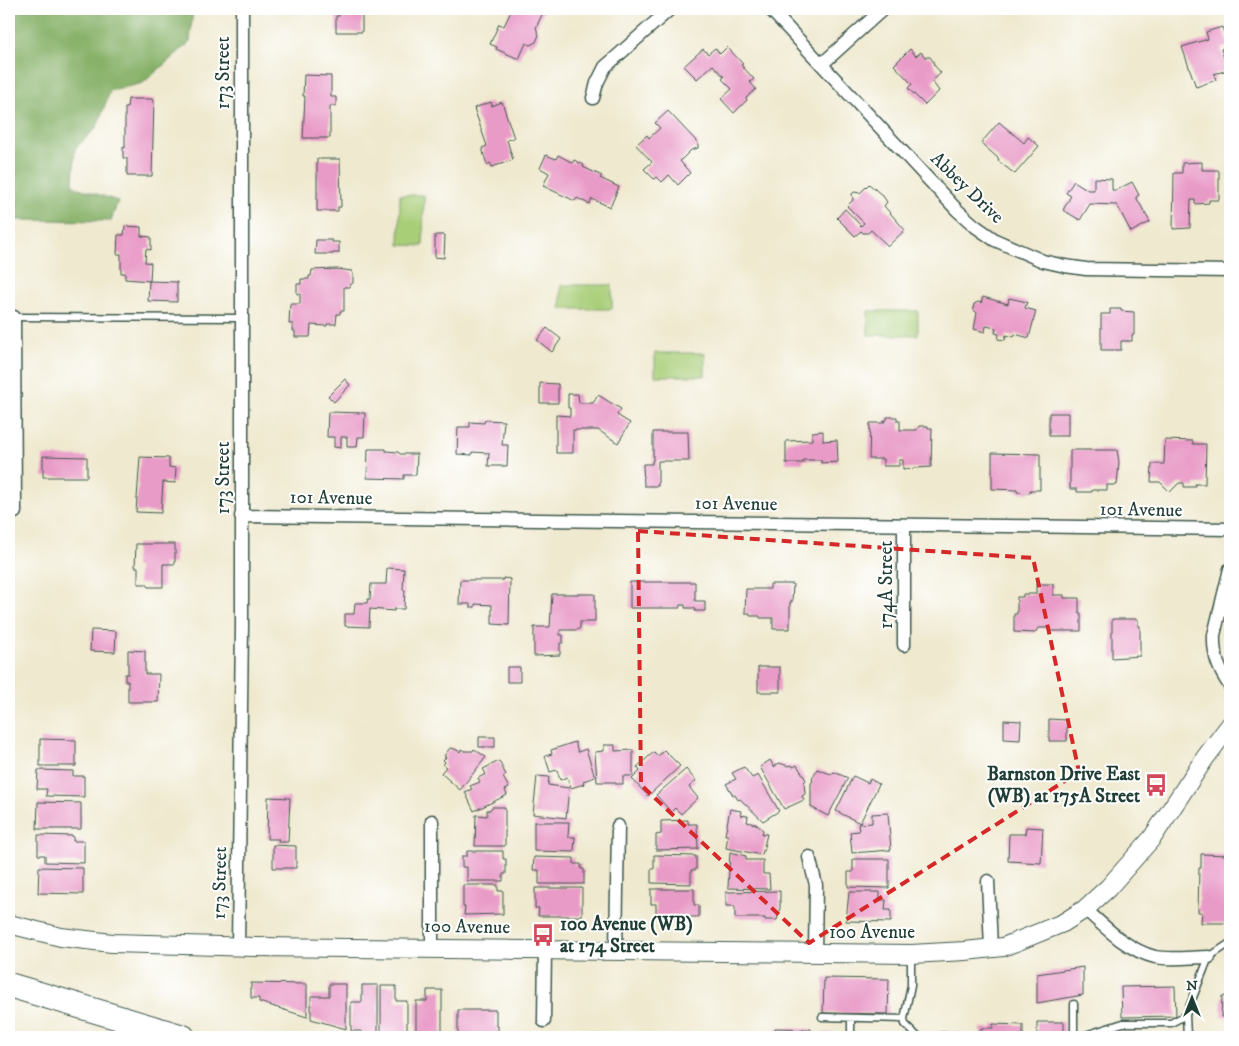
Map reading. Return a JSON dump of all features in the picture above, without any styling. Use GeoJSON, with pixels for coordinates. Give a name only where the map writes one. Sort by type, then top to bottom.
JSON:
{"type":"FeatureCollection","features":[{"type":"Feature","properties":{"kind":"highway"},"geometry":{"type":"LineString","coordinates":[[9,984],[183,1037]]}},
{"type":"Feature","properties":{"kind":"highway"},"geometry":{"type":"LineString","coordinates":[[9,990],[135,1037]]}},
{"type":"Feature","properties":{"kind":"street","name":"173 Street"},"geometry":{"type":"LineString","coordinates":[[238,947],[242,626],[242,9]]}},
{"type":"Feature","properties":{"kind":"street"},"geometry":{"type":"LineString","coordinates":[[593,98],[597,83],[605,67],[670,9]]}},
{"type":"Feature","properties":{"kind":"street","name":"Abbey Drive"},"geometry":{"type":"LineString","coordinates":[[770,9],[957,210],[995,240],[1043,261],[1086,269],[1230,271]]}},
{"type":"Feature","properties":{"kind":"street"},"geometry":{"type":"LineString","coordinates":[[822,64],[883,9]]}},
{"type":"Feature","properties":{"kind":"street"},"geometry":{"type":"LineString","coordinates":[[14,317],[15,512]]}},
{"type":"Feature","properties":{"kind":"street","name":"101 Avenue"},"geometry":{"type":"LineString","coordinates":[[242,516],[1230,530]]}},
{"type":"Feature","properties":{"kind":"street","name":"174A Street"},"geometry":{"type":"LineString","coordinates":[[904,525],[904,645]]}},
{"type":"Feature","properties":{"kind":"street"},"geometry":{"type":"LineString","coordinates":[[1230,568],[1214,635],[1214,644],[1220,672],[1230,686]]}},
{"type":"Feature","properties":{"kind":"street","name":"100 Avenue"},"geometry":{"type":"LineString","coordinates":[[9,924],[46,934],[112,943],[238,947],[911,954],[1003,947],[1063,923],[1085,909],[1108,888],[1152,838],[1205,758],[1230,725]]}},
{"type":"Feature","properties":{"kind":"street"},"geometry":{"type":"LineString","coordinates":[[432,821],[432,948]]}},
{"type":"Feature","properties":{"kind":"street"},"geometry":{"type":"LineString","coordinates":[[616,951],[618,826]]}},
{"type":"Feature","properties":{"kind":"street"},"geometry":{"type":"LineString","coordinates":[[809,857],[816,885],[815,953]]}},
{"type":"Feature","properties":{"kind":"street"},"geometry":{"type":"LineString","coordinates":[[988,881],[991,948]]}},
{"type":"Feature","properties":{"kind":"street"},"geometry":{"type":"LineString","coordinates":[[1085,909],[1122,942],[1137,951],[1156,957],[1210,957]]}},
{"type":"Feature","properties":{"kind":"street"},"geometry":{"type":"LineString","coordinates":[[544,1020],[545,950]]}},
{"type":"Feature","properties":{"kind":"lane"},"geometry":{"type":"LineString","coordinates":[[14,317],[241,318]]}},
{"type":"Feature","properties":{"kind":"lane"},"geometry":{"type":"LineString","coordinates":[[1187,1037],[1186,1015],[1210,957],[1230,943]]}},
{"type":"Feature","properties":{"kind":"lane"},"geometry":{"type":"LineString","coordinates":[[911,954],[911,985],[904,1019],[905,1024],[918,1037]]}},
{"type":"Feature","properties":{"kind":"lane"},"geometry":{"type":"LineString","coordinates":[[1074,1004],[1074,1037]]}},
{"type":"Feature","properties":{"kind":"lane"},"geometry":{"type":"LineString","coordinates":[[1079,1037],[1123,1023],[1171,1023],[1186,1015]]}},
{"type":"Feature","properties":{"kind":"lane"},"geometry":{"type":"LineString","coordinates":[[822,1017],[904,1019]]}},
{"type":"Feature","properties":{"kind":"lane"},"geometry":{"type":"LineString","coordinates":[[851,1018],[851,1037]]}},
{"type":"Feature","properties":{"kind":"highlighted area"},"geometry":{"type":"Polygon","coordinates":[[[638,531],[1033,558],[1079,772],[809,943],[641,785],[638,531]]]}},
{"type":"Feature","properties":{"kind":"green space"},"geometry":{"type":"Polygon","coordinates":[[[9,9],[193,9],[190,42],[143,83],[110,91],[97,127],[75,149],[73,186],[118,201],[111,221],[17,220],[9,197],[9,9]]]}},
{"type":"Feature","properties":{"kind":"green space"},"geometry":{"type":"Polygon","coordinates":[[[400,195],[424,195],[423,246],[399,245],[400,195]]]}},
{"type":"Feature","properties":{"kind":"green space"},"geometry":{"type":"Polygon","coordinates":[[[561,285],[612,285],[612,309],[561,309],[561,285]]]}},
{"type":"Feature","properties":{"kind":"green space"},"geometry":{"type":"Polygon","coordinates":[[[868,311],[918,311],[918,335],[868,335],[868,311]]]}},
{"type":"Feature","properties":{"kind":"green space"},"geometry":{"type":"Polygon","coordinates":[[[655,353],[705,353],[705,376],[655,376],[655,353]]]}},
{"type":"Feature","properties":{"kind":"building"},"geometry":{"type":"Polygon","coordinates":[[[339,9],[362,9],[362,32],[336,32],[336,16],[339,16],[339,9]]]}},
{"type":"Feature","properties":{"kind":"building"},"geometry":{"type":"Polygon","coordinates":[[[512,9],[544,10],[536,28],[539,35],[536,42],[530,45],[526,43],[519,59],[496,49],[497,47],[490,44],[499,24],[504,26],[512,9]]]}},
{"type":"Feature","properties":{"kind":"building"},"geometry":{"type":"Polygon","coordinates":[[[1222,27],[1229,46],[1221,49],[1228,70],[1214,74],[1216,80],[1196,87],[1182,47],[1208,39],[1206,32],[1222,27]]]}},
{"type":"Feature","properties":{"kind":"building"},"geometry":{"type":"Polygon","coordinates":[[[727,47],[754,79],[750,82],[756,89],[734,113],[721,99],[732,89],[722,79],[724,77],[713,65],[697,79],[684,66],[703,49],[708,54],[715,48],[720,54],[727,47]]]}},
{"type":"Feature","properties":{"kind":"building"},"geometry":{"type":"Polygon","coordinates":[[[910,49],[916,56],[921,52],[925,57],[930,57],[941,73],[932,81],[939,91],[925,105],[908,88],[912,84],[894,65],[910,49]]]}},
{"type":"Feature","properties":{"kind":"building"},"geometry":{"type":"Polygon","coordinates":[[[304,75],[331,76],[331,97],[336,97],[336,106],[330,106],[330,138],[303,138],[304,75]]]}},
{"type":"Feature","properties":{"kind":"building"},"geometry":{"type":"Polygon","coordinates":[[[128,99],[154,99],[152,176],[127,176],[127,158],[123,158],[123,147],[125,148],[125,108],[127,108],[128,99]]]}},
{"type":"Feature","properties":{"kind":"building"},"geometry":{"type":"Polygon","coordinates":[[[491,102],[492,106],[502,102],[514,138],[507,140],[513,160],[492,167],[490,163],[487,165],[482,148],[487,146],[474,108],[491,102]]]}},
{"type":"Feature","properties":{"kind":"building"},"geometry":{"type":"Polygon","coordinates":[[[668,111],[698,143],[698,148],[691,150],[680,161],[690,173],[678,185],[669,175],[662,182],[657,177],[654,179],[644,169],[652,162],[636,145],[647,135],[649,138],[660,128],[655,123],[668,111]]]}},
{"type":"Feature","properties":{"kind":"building"},"geometry":{"type":"Polygon","coordinates":[[[999,122],[1024,143],[1028,137],[1039,146],[1015,174],[998,161],[999,159],[981,143],[999,122]]]}},
{"type":"Feature","properties":{"kind":"building"},"geometry":{"type":"Polygon","coordinates":[[[546,155],[556,159],[558,155],[573,163],[574,160],[584,165],[583,167],[602,176],[600,178],[619,187],[610,207],[592,199],[589,204],[577,198],[575,201],[543,186],[549,173],[540,168],[546,155]]]}},
{"type":"Feature","properties":{"kind":"building"},"geometry":{"type":"Polygon","coordinates":[[[317,159],[340,159],[341,207],[338,207],[338,211],[317,211],[317,159]]]}},
{"type":"Feature","properties":{"kind":"building"},"geometry":{"type":"Polygon","coordinates":[[[1202,162],[1202,170],[1219,171],[1219,200],[1209,200],[1209,203],[1195,204],[1195,200],[1191,200],[1190,228],[1173,229],[1174,173],[1182,173],[1182,163],[1202,162]]]}},
{"type":"Feature","properties":{"kind":"building"},"geometry":{"type":"Polygon","coordinates":[[[1094,178],[1112,179],[1112,190],[1132,182],[1139,195],[1136,197],[1150,222],[1131,232],[1117,205],[1090,204],[1080,220],[1063,210],[1071,196],[1066,193],[1074,181],[1088,190],[1094,190],[1094,178]]]}},
{"type":"Feature","properties":{"kind":"building"},"geometry":{"type":"Polygon","coordinates":[[[869,184],[883,196],[887,202],[884,206],[905,230],[888,246],[871,230],[868,233],[861,231],[855,236],[837,218],[845,209],[861,226],[864,223],[847,206],[853,200],[852,194],[854,192],[860,193],[869,184]]]}},
{"type":"Feature","properties":{"kind":"building"},"geometry":{"type":"Polygon","coordinates":[[[125,226],[141,227],[141,236],[151,237],[151,250],[146,249],[145,262],[151,263],[150,281],[125,279],[125,273],[121,273],[121,254],[117,254],[118,235],[124,235],[125,226]]]}},
{"type":"Feature","properties":{"kind":"building"},"geometry":{"type":"Polygon","coordinates":[[[435,235],[445,235],[444,258],[435,257],[435,235]]]}},
{"type":"Feature","properties":{"kind":"building"},"geometry":{"type":"Polygon","coordinates":[[[316,240],[339,242],[339,253],[315,254],[316,240]]]}},
{"type":"Feature","properties":{"kind":"building"},"geometry":{"type":"Polygon","coordinates":[[[337,269],[352,271],[353,283],[350,287],[344,287],[344,311],[340,311],[340,314],[337,314],[336,324],[327,324],[327,326],[311,325],[310,337],[295,337],[293,324],[289,324],[290,304],[300,304],[297,284],[301,284],[301,279],[309,279],[312,270],[337,269]]]}},
{"type":"Feature","properties":{"kind":"building"},"geometry":{"type":"Polygon","coordinates":[[[149,281],[177,282],[177,302],[148,301],[149,281]]]}},
{"type":"Feature","properties":{"kind":"building"},"geometry":{"type":"Polygon","coordinates":[[[983,297],[1008,304],[1009,298],[1027,302],[1025,308],[1036,311],[1029,338],[1015,334],[1014,337],[1006,335],[1005,340],[998,339],[999,334],[995,333],[996,328],[986,326],[985,332],[974,329],[977,313],[973,309],[974,304],[981,303],[983,297]]]}},
{"type":"Feature","properties":{"kind":"building"},"geometry":{"type":"Polygon","coordinates":[[[1110,309],[1134,312],[1134,335],[1132,335],[1132,341],[1121,341],[1121,350],[1101,350],[1101,314],[1110,314],[1110,309]]]}},
{"type":"Feature","properties":{"kind":"building"},"geometry":{"type":"Polygon","coordinates":[[[547,328],[561,339],[552,352],[537,340],[547,328]]]}},
{"type":"Feature","properties":{"kind":"building"},"geometry":{"type":"Polygon","coordinates":[[[345,379],[350,385],[334,402],[328,396],[345,379]]]}},
{"type":"Feature","properties":{"kind":"building"},"geometry":{"type":"Polygon","coordinates":[[[540,383],[558,384],[558,403],[540,403],[540,383]]]}},
{"type":"Feature","properties":{"kind":"building"},"geometry":{"type":"Polygon","coordinates":[[[568,394],[578,394],[579,403],[593,403],[598,395],[621,409],[617,415],[630,423],[618,443],[598,430],[573,430],[573,453],[556,453],[556,415],[570,416],[568,394]]]}},
{"type":"Feature","properties":{"kind":"building"},"geometry":{"type":"Polygon","coordinates":[[[328,412],[365,413],[364,437],[358,437],[357,447],[347,447],[347,437],[341,437],[341,448],[334,447],[334,437],[327,437],[328,412]]]}},
{"type":"Feature","properties":{"kind":"building"},"geometry":{"type":"Polygon","coordinates":[[[1049,413],[1068,413],[1068,436],[1049,436],[1049,413]]]}},
{"type":"Feature","properties":{"kind":"building"},"geometry":{"type":"Polygon","coordinates":[[[887,417],[897,417],[897,421],[900,421],[900,430],[917,430],[919,426],[932,428],[931,467],[903,469],[903,460],[899,460],[899,466],[883,466],[883,459],[869,459],[870,423],[884,423],[887,417]]]}},
{"type":"Feature","properties":{"kind":"building"},"geometry":{"type":"Polygon","coordinates":[[[485,420],[504,421],[502,445],[508,445],[507,466],[488,466],[489,453],[472,452],[472,455],[457,454],[458,427],[470,427],[470,422],[484,423],[485,420]]]}},
{"type":"Feature","properties":{"kind":"building"},"geometry":{"type":"Polygon","coordinates":[[[823,431],[823,441],[837,440],[838,462],[821,463],[821,460],[803,460],[803,463],[786,463],[786,441],[812,440],[812,432],[823,431]]]}},
{"type":"Feature","properties":{"kind":"building"},"geometry":{"type":"Polygon","coordinates":[[[653,432],[688,432],[689,461],[658,461],[658,486],[644,486],[643,464],[652,464],[653,461],[653,432]]]}},
{"type":"Feature","properties":{"kind":"building"},"geometry":{"type":"Polygon","coordinates":[[[1165,440],[1193,441],[1193,444],[1206,444],[1205,484],[1195,484],[1195,487],[1184,487],[1184,483],[1179,483],[1170,492],[1160,482],[1151,482],[1152,464],[1164,464],[1165,440]]]}},
{"type":"Feature","properties":{"kind":"building"},"geometry":{"type":"Polygon","coordinates":[[[368,449],[386,449],[386,451],[398,452],[400,454],[417,454],[416,475],[404,475],[404,479],[367,478],[368,449]]]}},
{"type":"Feature","properties":{"kind":"building"},"geometry":{"type":"Polygon","coordinates":[[[1070,450],[1117,450],[1119,462],[1117,485],[1107,485],[1107,490],[1092,490],[1092,492],[1077,492],[1077,489],[1070,489],[1070,450]]]}},
{"type":"Feature","properties":{"kind":"building"},"geometry":{"type":"Polygon","coordinates":[[[992,453],[1040,454],[1040,490],[1030,490],[1030,493],[1017,492],[1017,490],[992,489],[992,453]]]}},
{"type":"Feature","properties":{"kind":"building"},"geometry":{"type":"Polygon","coordinates":[[[43,456],[87,457],[87,477],[43,477],[43,456]]]}},
{"type":"Feature","properties":{"kind":"building"},"geometry":{"type":"Polygon","coordinates":[[[140,457],[169,458],[169,467],[176,468],[175,483],[163,482],[161,513],[136,512],[140,457]]]}},
{"type":"Feature","properties":{"kind":"building"},"geometry":{"type":"Polygon","coordinates":[[[136,544],[175,544],[175,564],[163,564],[163,587],[148,587],[148,584],[138,584],[138,567],[135,567],[136,544]]]}},
{"type":"Feature","properties":{"kind":"building"},"geometry":{"type":"Polygon","coordinates":[[[387,568],[404,569],[404,609],[394,609],[394,611],[370,609],[369,627],[345,626],[345,614],[354,614],[355,603],[367,603],[368,599],[370,599],[371,584],[386,584],[387,568]]]}},
{"type":"Feature","properties":{"kind":"building"},"geometry":{"type":"Polygon","coordinates":[[[503,578],[510,579],[509,625],[492,624],[492,605],[475,604],[475,607],[470,607],[470,604],[459,604],[460,580],[503,580],[503,578]]]}},
{"type":"Feature","properties":{"kind":"building"},"geometry":{"type":"Polygon","coordinates":[[[630,582],[695,582],[695,601],[705,601],[705,611],[685,608],[685,605],[680,605],[680,608],[630,608],[630,582]]]}},
{"type":"Feature","properties":{"kind":"building"},"geometry":{"type":"Polygon","coordinates":[[[770,584],[793,584],[792,602],[790,602],[790,629],[773,629],[773,618],[760,618],[760,616],[750,616],[750,613],[745,613],[746,589],[770,589],[770,584]]]}},
{"type":"Feature","properties":{"kind":"building"},"geometry":{"type":"Polygon","coordinates":[[[1036,584],[1053,584],[1053,595],[1064,595],[1064,598],[1079,598],[1081,631],[1050,631],[1050,628],[1038,628],[1035,633],[1014,632],[1014,614],[1017,614],[1017,597],[1023,597],[1023,594],[1036,594],[1036,584]]]}},
{"type":"Feature","properties":{"kind":"building"},"geometry":{"type":"Polygon","coordinates":[[[552,594],[595,594],[595,622],[580,622],[580,628],[577,630],[560,630],[560,635],[563,635],[563,643],[560,643],[560,655],[534,656],[534,627],[550,627],[552,594]]]}},
{"type":"Feature","properties":{"kind":"building"},"geometry":{"type":"Polygon","coordinates":[[[1112,619],[1138,619],[1138,626],[1140,626],[1140,656],[1112,658],[1112,619]]]}},
{"type":"Feature","properties":{"kind":"building"},"geometry":{"type":"Polygon","coordinates":[[[91,630],[116,631],[115,652],[90,651],[91,630]]]}},
{"type":"Feature","properties":{"kind":"building"},"geometry":{"type":"Polygon","coordinates":[[[128,650],[145,651],[145,674],[159,674],[158,702],[128,702],[128,681],[125,681],[125,674],[128,674],[128,650]]]}},
{"type":"Feature","properties":{"kind":"building"},"geometry":{"type":"Polygon","coordinates":[[[507,667],[520,667],[520,682],[507,682],[507,667]]]}},
{"type":"Feature","properties":{"kind":"building"},"geometry":{"type":"Polygon","coordinates":[[[758,667],[780,667],[780,692],[758,692],[758,667]]]}},
{"type":"Feature","properties":{"kind":"building"},"geometry":{"type":"Polygon","coordinates":[[[1049,719],[1067,720],[1067,741],[1049,741],[1049,719]]]}},
{"type":"Feature","properties":{"kind":"building"},"geometry":{"type":"Polygon","coordinates":[[[1004,720],[1021,721],[1020,740],[1004,739],[1004,720]]]}},
{"type":"Feature","properties":{"kind":"building"},"geometry":{"type":"Polygon","coordinates":[[[479,737],[495,737],[495,747],[479,747],[479,737]]]}},
{"type":"Feature","properties":{"kind":"building"},"geometry":{"type":"Polygon","coordinates":[[[40,739],[76,740],[76,766],[40,766],[40,739]]]}},
{"type":"Feature","properties":{"kind":"building"},"geometry":{"type":"Polygon","coordinates":[[[575,742],[578,752],[586,749],[595,777],[583,781],[584,784],[571,788],[567,777],[560,780],[557,770],[550,772],[545,756],[552,754],[551,750],[575,742]]]}},
{"type":"Feature","properties":{"kind":"building"},"geometry":{"type":"Polygon","coordinates":[[[604,745],[615,745],[615,751],[633,750],[633,776],[623,776],[623,784],[597,782],[595,752],[604,751],[604,745]]]}},
{"type":"Feature","properties":{"kind":"building"},"geometry":{"type":"Polygon","coordinates":[[[450,748],[460,752],[461,749],[473,751],[474,749],[486,757],[460,790],[441,773],[446,767],[443,765],[445,762],[443,760],[446,757],[444,756],[450,748]]]}},
{"type":"Feature","properties":{"kind":"building"},"geometry":{"type":"Polygon","coordinates":[[[664,750],[680,766],[648,796],[632,779],[640,771],[637,767],[654,752],[658,756],[664,750]]]}},
{"type":"Feature","properties":{"kind":"building"},"geometry":{"type":"Polygon","coordinates":[[[770,760],[774,767],[779,763],[792,765],[793,767],[797,765],[806,780],[804,782],[805,794],[802,796],[804,800],[784,809],[760,767],[770,760]]]}},
{"type":"Feature","properties":{"kind":"building"},"geometry":{"type":"Polygon","coordinates":[[[499,761],[506,775],[503,777],[509,788],[505,790],[507,795],[474,811],[465,792],[472,789],[470,786],[480,782],[478,778],[486,774],[483,769],[499,761]]]}},
{"type":"Feature","properties":{"kind":"building"},"geometry":{"type":"Polygon","coordinates":[[[744,767],[752,778],[758,775],[779,811],[763,821],[740,799],[738,800],[733,795],[726,784],[736,779],[732,773],[744,767]]]}},
{"type":"Feature","properties":{"kind":"building"},"geometry":{"type":"Polygon","coordinates":[[[686,769],[696,781],[689,787],[698,798],[681,814],[675,808],[671,812],[656,795],[686,769]]]}},
{"type":"Feature","properties":{"kind":"building"},"geometry":{"type":"Polygon","coordinates":[[[817,769],[831,774],[834,772],[848,778],[828,816],[811,807],[811,784],[817,769]]]}},
{"type":"Feature","properties":{"kind":"building"},"geometry":{"type":"Polygon","coordinates":[[[38,770],[73,771],[73,776],[84,776],[84,797],[46,796],[47,789],[37,789],[38,770]]]}},
{"type":"Feature","properties":{"kind":"building"},"geometry":{"type":"Polygon","coordinates":[[[537,776],[549,777],[548,785],[569,788],[566,818],[533,814],[537,776]]]}},
{"type":"Feature","properties":{"kind":"building"},"geometry":{"type":"Polygon","coordinates":[[[853,776],[868,783],[870,779],[879,784],[860,823],[836,811],[853,776]]]}},
{"type":"Feature","properties":{"kind":"building"},"geometry":{"type":"Polygon","coordinates":[[[268,797],[290,798],[288,842],[278,842],[279,839],[267,839],[268,797]]]}},
{"type":"Feature","properties":{"kind":"building"},"geometry":{"type":"Polygon","coordinates":[[[38,802],[81,803],[81,829],[37,829],[38,802]]]}},
{"type":"Feature","properties":{"kind":"building"},"geometry":{"type":"Polygon","coordinates":[[[492,807],[505,807],[505,846],[475,846],[476,815],[487,816],[487,810],[490,810],[492,807]]]}},
{"type":"Feature","properties":{"kind":"building"},"geometry":{"type":"Polygon","coordinates":[[[730,809],[741,811],[740,815],[748,816],[747,822],[756,824],[763,830],[762,834],[767,834],[762,855],[726,848],[728,835],[725,835],[730,809]]]}},
{"type":"Feature","properties":{"kind":"building"},"geometry":{"type":"Polygon","coordinates":[[[888,813],[891,850],[852,853],[850,832],[859,831],[858,824],[872,823],[872,814],[888,813]]]}},
{"type":"Feature","properties":{"kind":"building"},"geometry":{"type":"Polygon","coordinates":[[[688,820],[688,824],[697,824],[698,849],[656,850],[656,835],[661,834],[661,821],[688,820]]]}},
{"type":"Feature","properties":{"kind":"building"},"geometry":{"type":"Polygon","coordinates":[[[534,822],[569,822],[568,837],[575,837],[574,852],[534,851],[534,822]]]}},
{"type":"Feature","properties":{"kind":"building"},"geometry":{"type":"Polygon","coordinates":[[[1026,827],[1043,828],[1041,863],[1008,861],[1009,834],[1025,834],[1026,827]]]}},
{"type":"Feature","properties":{"kind":"building"},"geometry":{"type":"Polygon","coordinates":[[[38,835],[73,836],[73,841],[84,841],[84,863],[45,862],[45,855],[38,855],[38,835]]]}},
{"type":"Feature","properties":{"kind":"building"},"geometry":{"type":"Polygon","coordinates":[[[273,845],[296,846],[296,868],[273,868],[273,845]]]}},
{"type":"Feature","properties":{"kind":"building"},"geometry":{"type":"Polygon","coordinates":[[[467,851],[503,851],[503,859],[506,859],[506,874],[503,874],[503,881],[467,881],[467,867],[462,867],[462,856],[467,856],[467,851]]]}},
{"type":"Feature","properties":{"kind":"building"},"geometry":{"type":"Polygon","coordinates":[[[730,852],[746,856],[746,860],[763,860],[763,874],[769,874],[770,889],[728,888],[730,852]]]}},
{"type":"Feature","properties":{"kind":"building"},"geometry":{"type":"Polygon","coordinates":[[[1201,854],[1230,855],[1230,923],[1201,923],[1202,912],[1198,912],[1201,854]]]}},
{"type":"Feature","properties":{"kind":"building"},"geometry":{"type":"Polygon","coordinates":[[[654,855],[696,856],[696,870],[691,870],[691,884],[651,883],[654,855]]]}},
{"type":"Feature","properties":{"kind":"building"},"geometry":{"type":"Polygon","coordinates":[[[534,857],[574,858],[574,864],[581,864],[581,869],[584,869],[584,884],[539,884],[539,870],[533,870],[534,857]]]}},
{"type":"Feature","properties":{"kind":"building"},"geometry":{"type":"Polygon","coordinates":[[[853,859],[889,859],[889,888],[848,887],[848,872],[853,872],[853,859]]]}},
{"type":"Feature","properties":{"kind":"building"},"geometry":{"type":"Polygon","coordinates":[[[39,867],[83,868],[83,894],[38,893],[39,867]]]}},
{"type":"Feature","properties":{"kind":"building"},"geometry":{"type":"Polygon","coordinates":[[[463,885],[498,885],[498,891],[503,891],[503,914],[464,915],[463,885]]]}},
{"type":"Feature","properties":{"kind":"building"},"geometry":{"type":"Polygon","coordinates":[[[535,888],[582,888],[582,916],[538,916],[539,908],[535,908],[535,888]]]}},
{"type":"Feature","properties":{"kind":"building"},"geometry":{"type":"Polygon","coordinates":[[[651,889],[694,889],[694,905],[699,905],[699,917],[656,917],[656,904],[651,904],[651,889]]]}},
{"type":"Feature","properties":{"kind":"building"},"geometry":{"type":"Polygon","coordinates":[[[780,891],[780,908],[777,920],[735,918],[735,906],[726,906],[726,892],[780,891]]]}},
{"type":"Feature","properties":{"kind":"building"},"geometry":{"type":"Polygon","coordinates":[[[849,892],[880,892],[880,900],[886,900],[885,910],[891,910],[891,922],[846,921],[849,892]]]}},
{"type":"Feature","properties":{"kind":"building"},"geometry":{"type":"Polygon","coordinates":[[[1083,967],[1083,995],[1037,1003],[1037,974],[1083,967]]]}},
{"type":"Feature","properties":{"kind":"building"},"geometry":{"type":"Polygon","coordinates":[[[824,978],[889,979],[888,1014],[823,1013],[824,978]]]}},
{"type":"Feature","properties":{"kind":"building"},"geometry":{"type":"Polygon","coordinates":[[[251,983],[307,984],[307,1017],[259,1002],[259,998],[251,998],[251,983]]]}},
{"type":"Feature","properties":{"kind":"building"},"geometry":{"type":"Polygon","coordinates":[[[329,984],[346,984],[346,1029],[311,1019],[311,996],[329,996],[329,984]]]}},
{"type":"Feature","properties":{"kind":"building"},"geometry":{"type":"Polygon","coordinates":[[[362,985],[378,985],[378,1035],[362,1035],[362,1031],[351,1031],[351,1002],[362,1002],[362,985]]]}},
{"type":"Feature","properties":{"kind":"building"},"geometry":{"type":"Polygon","coordinates":[[[381,986],[396,986],[396,1001],[407,1001],[407,1037],[381,1036],[381,986]]]}},
{"type":"Feature","properties":{"kind":"building"},"geometry":{"type":"Polygon","coordinates":[[[1175,986],[1176,1016],[1122,1017],[1121,987],[1175,986]]]}},
{"type":"Feature","properties":{"kind":"building"},"geometry":{"type":"Polygon","coordinates":[[[427,990],[442,990],[442,1037],[416,1037],[416,1001],[427,1001],[427,990]]]}},
{"type":"Feature","properties":{"kind":"building"},"geometry":{"type":"Polygon","coordinates":[[[1222,996],[1230,997],[1230,1017],[1221,1017],[1222,996]]]}},
{"type":"Feature","properties":{"kind":"building"},"geometry":{"type":"Polygon","coordinates":[[[458,1010],[496,1010],[498,1034],[488,1034],[487,1037],[458,1037],[458,1010]]]}},
{"type":"Feature","properties":{"kind":"building"},"geometry":{"type":"Polygon","coordinates":[[[1037,1022],[1064,1022],[1064,1037],[1037,1037],[1037,1022]]]}},
{"type":"Feature","properties":{"kind":"building"},"geometry":{"type":"Polygon","coordinates":[[[993,1024],[1023,1025],[1023,1037],[981,1037],[981,1028],[993,1028],[993,1024]]]}},
{"type":"Feature","properties":{"kind":"building"},"geometry":{"type":"Polygon","coordinates":[[[775,1028],[811,1029],[811,1037],[775,1037],[775,1028]]]}},
{"type":"Feature","properties":{"kind":"building"},"geometry":{"type":"Polygon","coordinates":[[[940,1032],[959,1032],[959,1037],[940,1037],[940,1032]]]}},
{"type":"Feature","properties":{"kind":"building"},"geometry":{"type":"Polygon","coordinates":[[[823,1033],[841,1033],[841,1037],[823,1037],[823,1033]]]}},
{"type":"Feature","properties":{"kind":"place","name":"Barnston Drive East (WB) at 175A Street"},"geometry":{"type":"Point","coordinates":[1156,785]}},
{"type":"Feature","properties":{"kind":"place","name":"100 Avenue (WB) at 174 Street"},"geometry":{"type":"Point","coordinates":[543,935]}}]}
